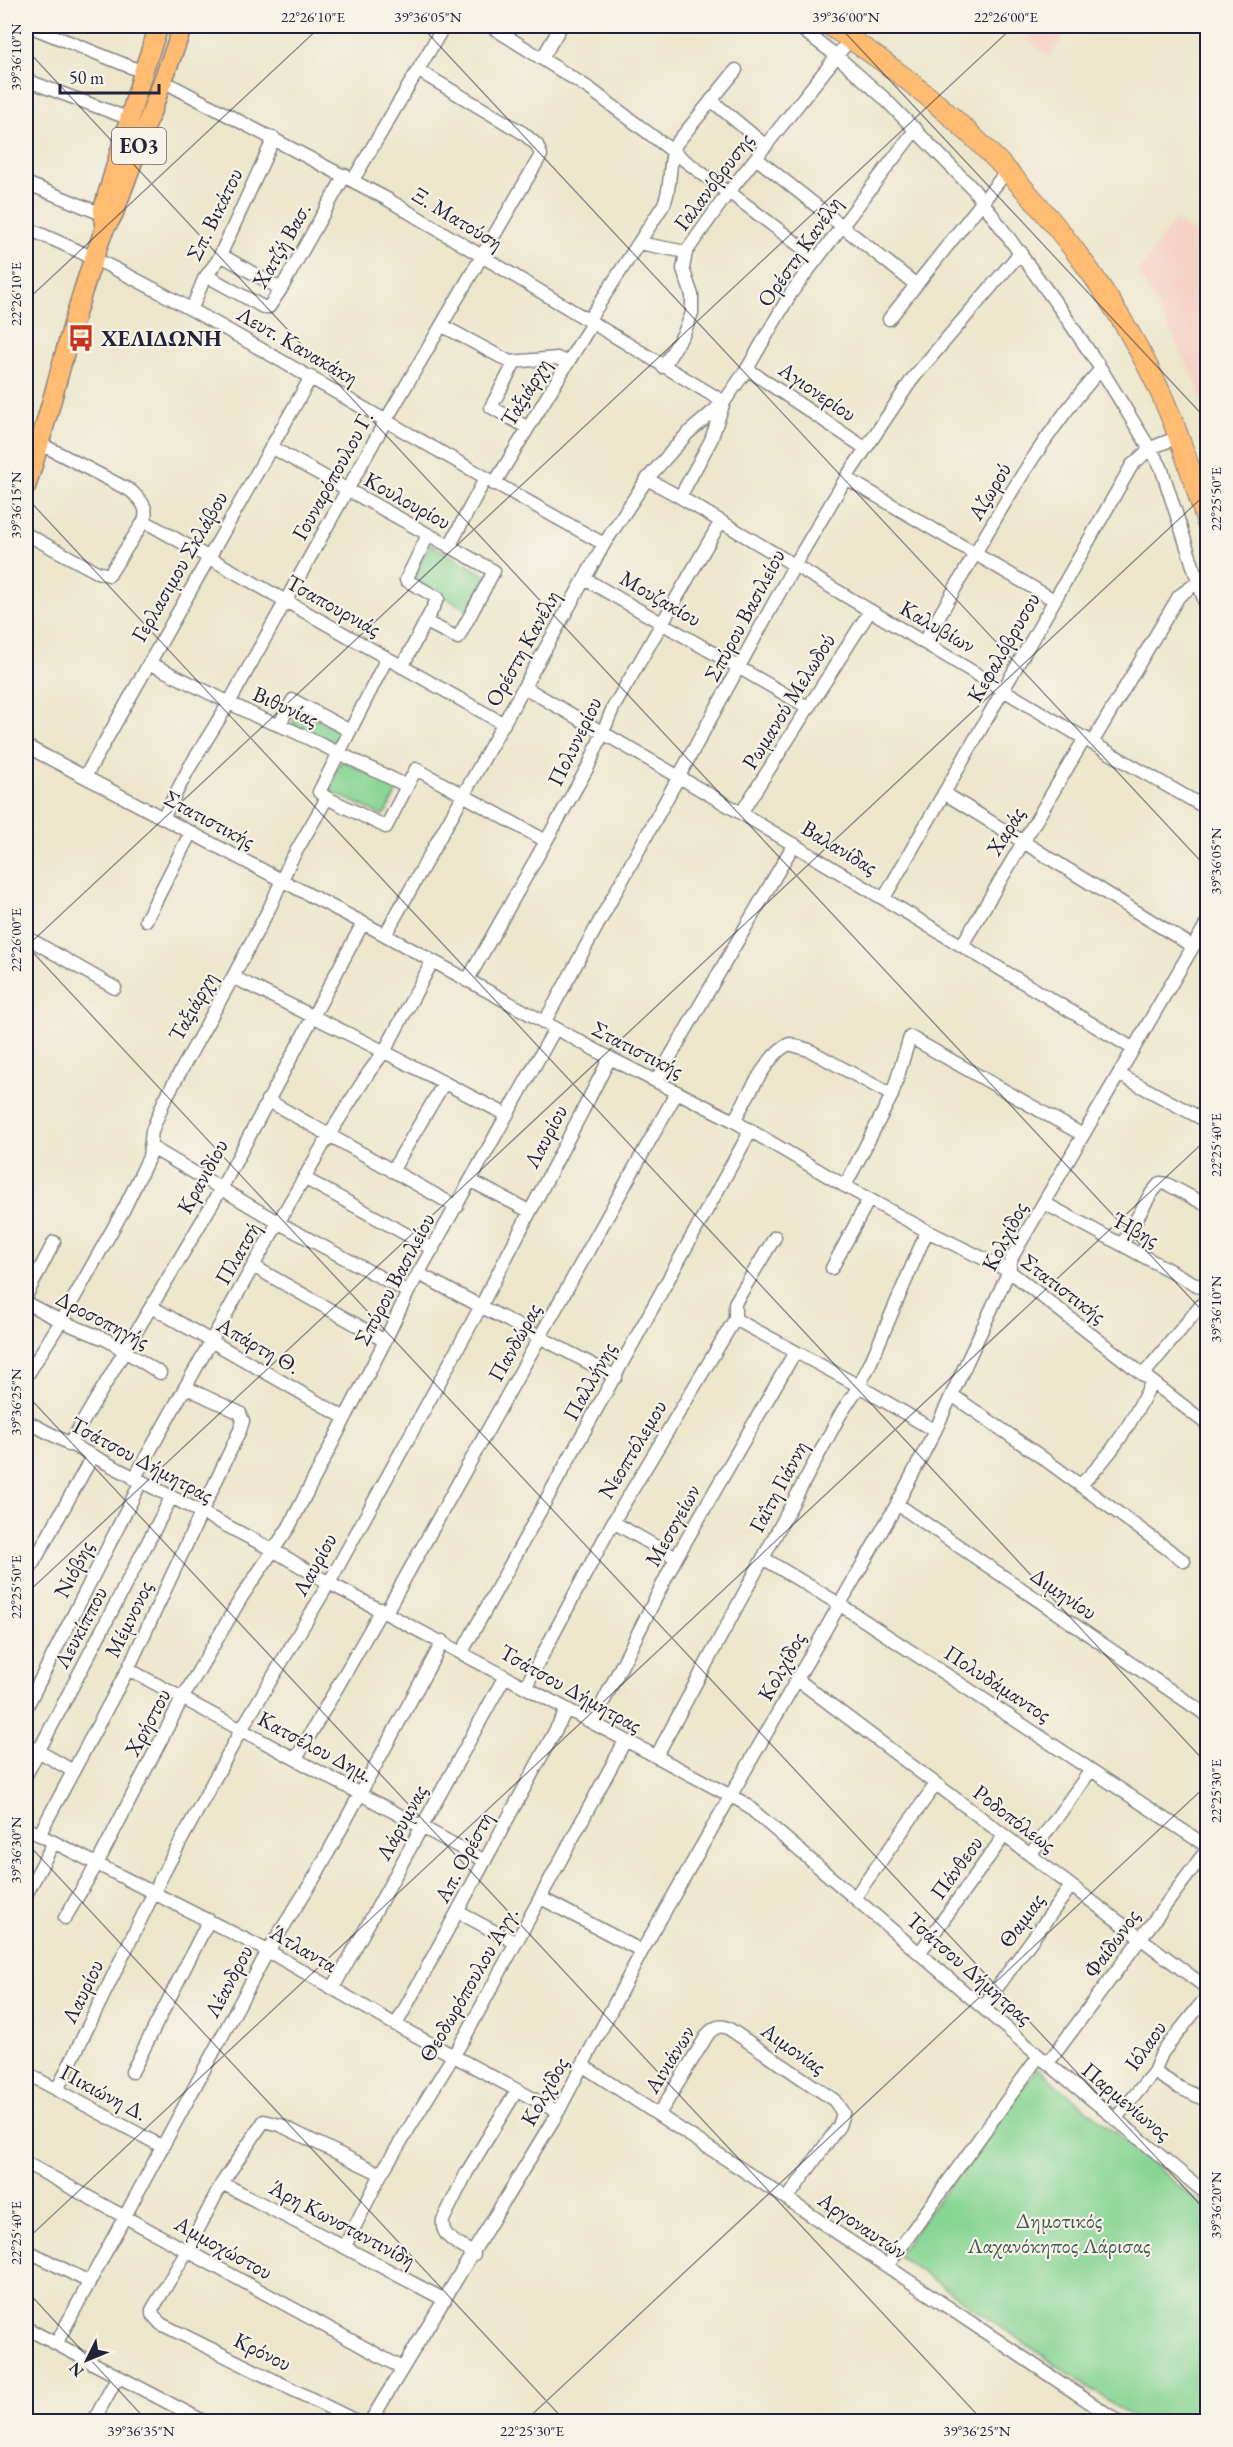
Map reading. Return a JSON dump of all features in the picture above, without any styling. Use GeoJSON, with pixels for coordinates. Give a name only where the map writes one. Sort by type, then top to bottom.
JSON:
{"type":"FeatureCollection","features":[{"type":"Feature","properties":{"kind":"highway"},"geometry":{"type":"LineString","coordinates":[[830,26],[844,32],[936,105],[1006,171],[1057,227],[1097,282],[1157,385],[1178,437],[1208,526]]}},
{"type":"Feature","properties":{"kind":"main road","name":"ΕΟ3"},"geometry":{"type":"LineString","coordinates":[[26,487],[95,257],[142,72],[159,26]]}},
{"type":"Feature","properties":{"kind":"main road","name":"ΕΟ3"},"geometry":{"type":"LineString","coordinates":[[104,222],[114,213],[183,26]]}},
{"type":"Feature","properties":{"kind":"street"},"geometry":{"type":"LineString","coordinates":[[29,26],[142,72]]}},
{"type":"Feature","properties":{"kind":"street","name":"Χατζή Βασ."},"geometry":{"type":"LineString","coordinates":[[207,276],[262,307],[271,305],[444,26]]}},
{"type":"Feature","properties":{"kind":"street"},"geometry":{"type":"LineString","coordinates":[[490,26],[543,57],[609,102],[817,259]]}},
{"type":"Feature","properties":{"kind":"street"},"geometry":{"type":"LineString","coordinates":[[543,57],[561,26]]}},
{"type":"Feature","properties":{"kind":"street"},"geometry":{"type":"LineString","coordinates":[[797,26],[837,56],[916,129],[982,200],[1021,252],[1101,369],[1166,478],[1208,612]]}},
{"type":"Feature","properties":{"kind":"street","name":"Γαλανόβρυσης"},"geometry":{"type":"LineString","coordinates":[[663,367],[684,333],[692,313],[692,295],[683,269],[686,252],[728,193],[837,56],[844,32]]}},
{"type":"Feature","properties":{"kind":"street"},"geometry":{"type":"LineString","coordinates":[[673,151],[736,70]]}},
{"type":"Feature","properties":{"kind":"street","name":"Γουναρόπουλου Γ."},"geometry":{"type":"LineString","coordinates":[[163,818],[386,420],[541,155],[537,145],[523,133],[418,71]]}},
{"type":"Feature","properties":{"kind":"street"},"geometry":{"type":"LineString","coordinates":[[26,80],[130,119]]}},
{"type":"Feature","properties":{"kind":"street","name":"Ξ. Ματούση"},"geometry":{"type":"LineString","coordinates":[[163,81],[349,178],[724,402]]}},
{"type":"Feature","properties":{"kind":"street"},"geometry":{"type":"LineString","coordinates":[[711,100],[766,146]]}},
{"type":"Feature","properties":{"kind":"street","name":"Ορέστη Κανέλη"},"geometry":{"type":"LineString","coordinates":[[385,935],[604,544],[647,479],[688,433],[724,402],[747,369],[791,293],[916,129]]}},
{"type":"Feature","properties":{"kind":"street","name":"Σπ. Βικάτου"},"geometry":{"type":"LineString","coordinates":[[192,308],[207,276],[221,255],[274,138]]}},
{"type":"Feature","properties":{"kind":"street","name":"Ταξιάρχη"},"geometry":{"type":"LineString","coordinates":[[449,547],[490,481],[528,428],[668,195],[673,151]]}},
{"type":"Feature","properties":{"kind":"street"},"geometry":{"type":"LineString","coordinates":[[756,158],[915,284]]}},
{"type":"Feature","properties":{"kind":"street"},"geometry":{"type":"LineString","coordinates":[[889,318],[1006,171]]}},
{"type":"Feature","properties":{"kind":"street"},"geometry":{"type":"LineString","coordinates":[[26,183],[104,222]]}},
{"type":"Feature","properties":{"kind":"street","name":"Λευτ. Κανακάκη"},"geometry":{"type":"LineString","coordinates":[[26,228],[95,257],[192,308],[490,481],[604,544]]}},
{"type":"Feature","properties":{"kind":"street"},"geometry":{"type":"LineString","coordinates":[[639,243],[686,252]]}},
{"type":"Feature","properties":{"kind":"street","name":"Σπύρου Βασιλείου"},"geometry":{"type":"LineString","coordinates":[[273,1550],[292,1522],[408,1292],[507,1115],[550,1026],[680,777],[794,566],[846,478],[913,378],[1021,252]]}},
{"type":"Feature","properties":{"kind":"street"},"geometry":{"type":"LineString","coordinates":[[221,255],[281,289]]}},
{"type":"Feature","properties":{"kind":"street"},"geometry":{"type":"LineString","coordinates":[[443,326],[506,361],[557,358],[568,363]]}},
{"type":"Feature","properties":{"kind":"street"},"geometry":{"type":"LineString","coordinates":[[515,362],[491,407],[528,428]]}},
{"type":"Feature","properties":{"kind":"street","name":"Αγιονερίου"},"geometry":{"type":"LineString","coordinates":[[747,369],[865,448]]}},
{"type":"Feature","properties":{"kind":"street","name":"Αζωρού"},"geometry":{"type":"LineString","coordinates":[[924,642],[1031,462],[1101,369]]}},
{"type":"Feature","properties":{"kind":"street","name":"Γερλασιμου Σκλάβου"},"geometry":{"type":"LineString","coordinates":[[85,777],[311,377]]}},
{"type":"Feature","properties":{"kind":"street","name":"Ορέστη Κανέλη"},"geometry":{"type":"LineString","coordinates":[[680,497],[711,440],[724,402]]}},
{"type":"Feature","properties":{"kind":"street","name":"Κεφαλόβρυσου"},"geometry":{"type":"LineString","coordinates":[[884,898],[1132,465],[1150,448],[1178,437]]}},
{"type":"Feature","properties":{"kind":"street"},"geometry":{"type":"LineString","coordinates":[[26,534],[97,572],[109,574],[144,522],[147,513],[143,502],[131,491],[39,442]]}},
{"type":"Feature","properties":{"kind":"street","name":"Κουλουρίου"},"geometry":{"type":"LineString","coordinates":[[271,447],[494,572],[458,638],[426,622]]}},
{"type":"Feature","properties":{"kind":"street"},"geometry":{"type":"LineString","coordinates":[[846,478],[1054,600]]}},
{"type":"Feature","properties":{"kind":"street","name":"Καλυβίων"},"geometry":{"type":"LineString","coordinates":[[647,479],[1208,809]]}},
{"type":"Feature","properties":{"kind":"street","name":"Πολυνερίου"},"geometry":{"type":"LineString","coordinates":[[467,981],[588,765],[613,708],[721,521]]}},
{"type":"Feature","properties":{"kind":"street","name":"Τσαπουρνιάς"},"geometry":{"type":"LineString","coordinates":[[144,522],[504,724]]}},
{"type":"Feature","properties":{"kind":"street"},"geometry":{"type":"LineString","coordinates":[[402,667],[438,598],[406,580],[428,536]]}},
{"type":"Feature","properties":{"kind":"street","name":"Μουζακίου"},"geometry":{"type":"LineString","coordinates":[[585,579],[809,708]]}},
{"type":"Feature","properties":{"kind":"street","name":"Χαράς"},"geometry":{"type":"LineString","coordinates":[[962,945],[1023,842],[1179,596],[1198,582]]}},
{"type":"Feature","properties":{"kind":"street","name":"Ρωμανού Μελωδού"},"geometry":{"type":"LineString","coordinates":[[741,813],[870,611]]}},
{"type":"Feature","properties":{"kind":"street","name":"Ταξιάρχη"},"geometry":{"type":"LineString","coordinates":[[26,1377],[61,1321],[147,1164],[152,1131],[164,1101],[233,977],[281,881],[327,798],[319,792],[387,658]]}},
{"type":"Feature","properties":{"kind":"street","name":"Βιθυνίας"},"geometry":{"type":"LineString","coordinates":[[148,663],[407,786]]}},
{"type":"Feature","properties":{"kind":"street","name":"Βαλανίδας"},"geometry":{"type":"LineString","coordinates":[[524,687],[794,844],[1132,1048]]}},
{"type":"Feature","properties":{"kind":"street"},"geometry":{"type":"LineString","coordinates":[[279,725],[293,700],[350,730]]}},
{"type":"Feature","properties":{"kind":"street","name":"Στατιστικής"},"geometry":{"type":"LineString","coordinates":[[26,746],[363,923],[610,1058],[751,1130],[927,1231],[1009,1271],[1208,1425]]}},
{"type":"Feature","properties":{"kind":"street"},"geometry":{"type":"LineString","coordinates":[[327,798],[386,827],[416,770],[546,841]]}},
{"type":"Feature","properties":{"kind":"street"},"geometry":{"type":"LineString","coordinates":[[944,793],[1192,946]]}},
{"type":"Feature","properties":{"kind":"street"},"geometry":{"type":"LineString","coordinates":[[146,920],[191,832]]}},
{"type":"Feature","properties":{"kind":"street"},"geometry":{"type":"LineString","coordinates":[[656,1081],[794,844]]}},
{"type":"Feature","properties":{"kind":"street","name":"Κολχίδος"},"geometry":{"type":"LineString","coordinates":[[370,2421],[474,2254],[558,2112],[642,1952],[897,1504],[952,1395],[1009,1271],[1012,1257],[1208,921]]}},
{"type":"Feature","properties":{"kind":"street","name":"Κρανιδίου"},"geometry":{"type":"LineString","coordinates":[[69,1445],[221,1189],[363,923]]}},
{"type":"Feature","properties":{"kind":"street"},"geometry":{"type":"LineString","coordinates":[[26,937],[115,988]]}},
{"type":"Feature","properties":{"kind":"street","name":"Πλατσή"},"geometry":{"type":"LineString","coordinates":[[138,1480],[210,1341],[329,1136],[384,1052],[432,962]]}},
{"type":"Feature","properties":{"kind":"street"},"geometry":{"type":"LineString","coordinates":[[233,977],[507,1115]]}},
{"type":"Feature","properties":{"kind":"street"},"geometry":{"type":"LineString","coordinates":[[845,1186],[892,1095],[910,1036],[1083,1135]]}},
{"type":"Feature","properties":{"kind":"street"},"geometry":{"type":"LineString","coordinates":[[734,1121],[766,1067],[782,1047],[790,1044],[809,1050],[892,1095]]}},
{"type":"Feature","properties":{"kind":"street","name":"Λαυρίου"},"geometry":{"type":"LineString","coordinates":[[57,2090],[154,1893],[241,1730],[329,1583],[481,1306],[610,1058]]}},
{"type":"Feature","properties":{"kind":"street"},"geometry":{"type":"LineString","coordinates":[[1120,1075],[1208,1122]]}},
{"type":"Feature","properties":{"kind":"street"},"geometry":{"type":"LineString","coordinates":[[392,1171],[444,1083]]}},
{"type":"Feature","properties":{"kind":"street","name":"Πανδώρας"},"geometry":{"type":"LineString","coordinates":[[296,1758],[540,1338],[677,1092]]}},
{"type":"Feature","properties":{"kind":"street"},"geometry":{"type":"LineString","coordinates":[[267,1100],[457,1207]]}},
{"type":"Feature","properties":{"kind":"street","name":"Παλλήνης"},"geometry":{"type":"LineString","coordinates":[[462,1652],[751,1130]]}},
{"type":"Feature","properties":{"kind":"street"},"geometry":{"type":"LineString","coordinates":[[151,1147],[279,1223],[408,1292]]}},
{"type":"Feature","properties":{"kind":"street"},"geometry":{"type":"LineString","coordinates":[[304,1178],[433,1249]]}},
{"type":"Feature","properties":{"kind":"street"},"geometry":{"type":"LineString","coordinates":[[471,1181],[529,1210]]}},
{"type":"Feature","properties":{"kind":"street"},"geometry":{"type":"LineString","coordinates":[[1122,1245],[1150,1195],[1160,1183],[1167,1184],[1208,1206]]}},
{"type":"Feature","properties":{"kind":"street"},"geometry":{"type":"LineString","coordinates":[[832,1268],[869,1199]]}},
{"type":"Feature","properties":{"kind":"street","name":"Ήβης"},"geometry":{"type":"LineString","coordinates":[[1044,1203],[1122,1245],[1206,1299]]}},
{"type":"Feature","properties":{"kind":"street","name":"Γαΐτη Γιάννη"},"geometry":{"type":"LineString","coordinates":[[656,1757],[840,1415],[859,1386],[927,1231]]}},
{"type":"Feature","properties":{"kind":"street","name":"Νεοπτόλεμου"},"geometry":{"type":"LineString","coordinates":[[526,1686],[613,1522],[735,1319],[735,1303],[775,1237]]}},
{"type":"Feature","properties":{"kind":"street"},"geometry":{"type":"LineString","coordinates":[[26,1296],[54,1242]]}},
{"type":"Feature","properties":{"kind":"street"},"geometry":{"type":"LineString","coordinates":[[253,1266],[385,1341]]}},
{"type":"Feature","properties":{"kind":"street"},"geometry":{"type":"LineString","coordinates":[[418,1274],[616,1377]]}},
{"type":"Feature","properties":{"kind":"street"},"geometry":{"type":"LineString","coordinates":[[1080,1485],[1115,1447],[1148,1379],[1206,1299]]}},
{"type":"Feature","properties":{"kind":"street","name":"Δροσοπηγής"},"geometry":{"type":"LineString","coordinates":[[26,1303],[61,1321],[107,1340],[160,1373]]}},
{"type":"Feature","properties":{"kind":"street","name":"Απάρτη Θ."},"geometry":{"type":"LineString","coordinates":[[152,1307],[345,1418]]}},
{"type":"Feature","properties":{"kind":"street"},"geometry":{"type":"LineString","coordinates":[[735,1319],[859,1386],[935,1431]]}},
{"type":"Feature","properties":{"kind":"street","name":"Μεσογείων"},"geometry":{"type":"LineString","coordinates":[[593,1722],[676,1558],[795,1352]]}},
{"type":"Feature","properties":{"kind":"street","name":"Μέμνονος"},"geometry":{"type":"LineString","coordinates":[[39,1835],[128,1668],[240,1430],[243,1417],[223,1404],[185,1387]]}},
{"type":"Feature","properties":{"kind":"street"},"geometry":{"type":"LineString","coordinates":[[952,1395],[1184,1561]]}},
{"type":"Feature","properties":{"kind":"street","name":"Τσάτσου Δήμητρας"},"geometry":{"type":"LineString","coordinates":[[26,1421],[273,1550],[329,1583],[443,1641],[625,1741],[732,1795],[752,1809],[1044,2060]]}},
{"type":"Feature","properties":{"kind":"street"},"geometry":{"type":"LineString","coordinates":[[26,1576],[92,1456]]}},
{"type":"Feature","properties":{"kind":"street","name":"Νιόβης"},"geometry":{"type":"LineString","coordinates":[[26,1708],[138,1480]]}},
{"type":"Feature","properties":{"kind":"street","name":"Λευκίππου"},"geometry":{"type":"LineString","coordinates":[[26,1775],[171,1498]]}},
{"type":"Feature","properties":{"kind":"street","name":"Διμηνίου"},"geometry":{"type":"LineString","coordinates":[[897,1504],[1208,1716]]}},
{"type":"Feature","properties":{"kind":"street"},"geometry":{"type":"LineString","coordinates":[[613,1522],[676,1558]]}},
{"type":"Feature","properties":{"kind":"street","name":"Χρήστου"},"geometry":{"type":"LineString","coordinates":[[65,1918],[182,1699],[236,1606],[273,1550]]}},
{"type":"Feature","properties":{"kind":"street","name":"Πολυδάμαντος"},"geometry":{"type":"LineString","coordinates":[[763,1558],[839,1604],[1208,1847]]}},
{"type":"Feature","properties":{"kind":"street","name":"Λέανδρου"},"geometry":{"type":"LineString","coordinates":[[56,2344],[268,1951],[316,1875],[443,1641]]}},
{"type":"Feature","properties":{"kind":"street","name":"Κατσέλου Δημ."},"geometry":{"type":"LineString","coordinates":[[128,1668],[485,1862]]}},
{"type":"Feature","properties":{"kind":"street","name":"Λάρυμνας"},"geometry":{"type":"LineString","coordinates":[[333,1988],[505,1676]]}},
{"type":"Feature","properties":{"kind":"street","name":"Ροδοπόλεως"},"geometry":{"type":"LineString","coordinates":[[798,1680],[1208,1989]]}},
{"type":"Feature","properties":{"kind":"street","name":"Απ. Ορέστη"},"geometry":{"type":"LineString","coordinates":[[396,2025],[567,1709]]}},
{"type":"Feature","properties":{"kind":"street","name":"Θεοδωρόπουλου Άγγ."},"geometry":{"type":"LineString","coordinates":[[345,2246],[381,2174],[452,2055],[466,2036],[625,1741]]}},
{"type":"Feature","properties":{"kind":"street"},"geometry":{"type":"LineString","coordinates":[[26,1744],[73,1771]]}},
{"type":"Feature","properties":{"kind":"street"},"geometry":{"type":"LineString","coordinates":[[1030,1855],[1091,1770]]}},
{"type":"Feature","properties":{"kind":"street"},"geometry":{"type":"LineString","coordinates":[[855,1897],[936,1784]]}},
{"type":"Feature","properties":{"kind":"street","name":"Άτλαντα"},"geometry":{"type":"LineString","coordinates":[[26,1828],[268,1951],[396,2025],[558,2112]]}},
{"type":"Feature","properties":{"kind":"street","name":"Πάνθεου"},"geometry":{"type":"LineString","coordinates":[[920,1952],[1004,1836]]}},
{"type":"Feature","properties":{"kind":"street"},"geometry":{"type":"LineString","coordinates":[[26,1895],[54,1842]]}},
{"type":"Feature","properties":{"kind":"street","name":"Φαίδωνος"},"geometry":{"type":"LineString","coordinates":[[887,2266],[1044,2060],[1140,1939],[1208,1847]]}},
{"type":"Feature","properties":{"kind":"street","name":"Θαμιας"},"geometry":{"type":"LineString","coordinates":[[983,2007],[1071,1886]]}},
{"type":"Feature","properties":{"kind":"street"},"geometry":{"type":"LineString","coordinates":[[542,1898],[642,1952]]}},
{"type":"Feature","properties":{"kind":"street"},"geometry":{"type":"LineString","coordinates":[[458,1912],[516,1943]]}},
{"type":"Feature","properties":{"kind":"street"},"geometry":{"type":"LineString","coordinates":[[132,2072],[209,1920]]}},
{"type":"Feature","properties":{"kind":"street","name":"Ιόλαου"},"geometry":{"type":"LineString","coordinates":[[1116,2118],[1154,2072],[1162,2053],[1208,1995]]}},
{"type":"Feature","properties":{"kind":"street","name":"Αιμονίας"},"geometry":{"type":"LineString","coordinates":[[715,2027],[721,2026],[731,2030],[834,2100],[843,2113],[839,2126],[787,2199]]}},
{"type":"Feature","properties":{"kind":"street","name":"Αινιάνων"},"geometry":{"type":"LineString","coordinates":[[658,2114],[708,2034],[715,2027]]}},
{"type":"Feature","properties":{"kind":"street","name":"Παρμενίωνος"},"geometry":{"type":"LineString","coordinates":[[1044,2060],[1208,2195]]}},
{"type":"Feature","properties":{"kind":"street","name":"Αργοναυτών"},"geometry":{"type":"LineString","coordinates":[[582,2065],[1119,2421]]}},
{"type":"Feature","properties":{"kind":"street"},"geometry":{"type":"LineString","coordinates":[[1154,2072],[1208,2101]]}},
{"type":"Feature","properties":{"kind":"street","name":"Πικιώνη Δ."},"geometry":{"type":"LineString","coordinates":[[26,2073],[163,2147]]}},
{"type":"Feature","properties":{"kind":"street"},"geometry":{"type":"LineString","coordinates":[[474,2254],[445,2234],[442,2228],[443,2220],[467,2172],[517,2090]]}},
{"type":"Feature","properties":{"kind":"street"},"geometry":{"type":"LineString","coordinates":[[187,2251],[222,2183],[264,2121],[280,2125],[381,2174]]}},
{"type":"Feature","properties":{"kind":"street","name":"Αμμοχώστου"},"geometry":{"type":"LineString","coordinates":[[26,2163],[402,2368]]}},
{"type":"Feature","properties":{"kind":"street","name":"Άρη Κωνσταντινίδη"},"geometry":{"type":"LineString","coordinates":[[222,2183],[445,2300]]}},
{"type":"Feature","properties":{"kind":"street"},"geometry":{"type":"LineString","coordinates":[[26,2250],[89,2282]]}},
{"type":"Feature","properties":{"kind":"street","name":"Κρόνου"},"geometry":{"type":"LineString","coordinates":[[187,2251],[154,2305],[152,2314],[161,2324],[358,2421]]}},
{"type":"Feature","properties":{"kind":"street"},"geometry":{"type":"LineString","coordinates":[[26,2328],[205,2421]]}},
{"type":"Feature","properties":{"kind":"street"},"geometry":{"type":"LineString","coordinates":[[93,2421],[118,2376]]}},
{"type":"Feature","properties":{"kind":"shaded area"},"geometry":{"type":"Polygon","coordinates":[[[1037,26],[1072,26],[1049,57],[1026,39],[1037,26]]]}},
{"type":"Feature","properties":{"kind":"shaded area"},"geometry":{"type":"Polygon","coordinates":[[[1175,219],[1207,243],[1207,415],[1194,377],[1139,272],[1175,219]]]}},
{"type":"Feature","properties":{"kind":"green space"},"geometry":{"type":"Polygon","coordinates":[[[430,544],[489,577],[469,611],[412,579],[430,544]]]}},
{"type":"Feature","properties":{"kind":"green space"},"geometry":{"type":"Polygon","coordinates":[[[301,711],[339,731],[341,736],[337,745],[294,725],[293,721],[301,711]]]}},
{"type":"Feature","properties":{"kind":"green space"},"geometry":{"type":"Polygon","coordinates":[[[344,761],[396,788],[397,791],[385,814],[381,815],[330,791],[328,787],[340,763],[344,761]]]}},
{"type":"Feature","properties":{"kind":"green space","name":"Δημοτικός Λαχανόκηπος Λάρισας"},"geometry":{"type":"Polygon","coordinates":[[[1037,2068],[1207,2209],[1207,2421],[1138,2421],[897,2255],[1037,2068]]]}},
{"type":"Feature","properties":{"kind":"place","name":"ΧΕΛΙΔΩΝΗ"},"geometry":{"type":"Point","coordinates":[81,338]}}]}
